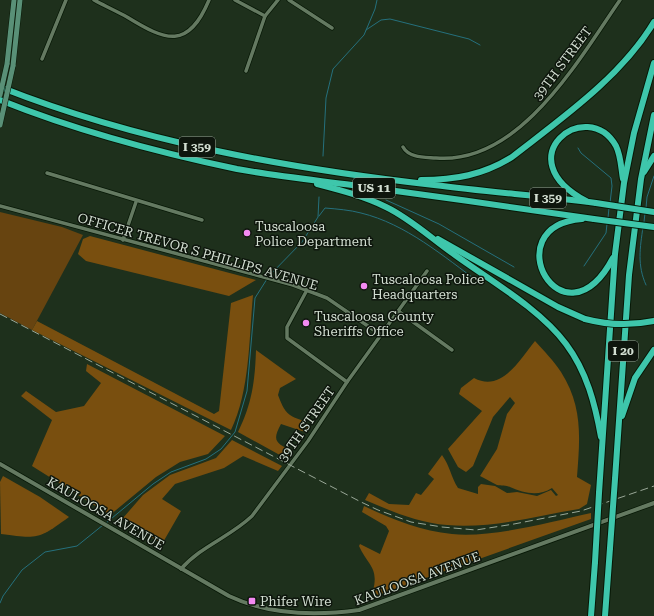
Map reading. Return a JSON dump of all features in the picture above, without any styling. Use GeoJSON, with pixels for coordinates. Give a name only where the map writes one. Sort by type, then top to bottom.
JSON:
{"type":"FeatureCollection","features":[{"type":"Feature","properties":{"kind":"highway"},"geometry":{"type":"LineString","coordinates":[[400,180],[458,179],[486,171],[512,157],[612,74],[642,41],[654,22]]}},
{"type":"Feature","properties":{"kind":"highway","name":"I 20"},"geometry":{"type":"LineString","coordinates":[[591,616],[615,254],[624,183],[636,127],[654,63]]}},
{"type":"Feature","properties":{"kind":"highway","name":"I 359"},"geometry":{"type":"LineString","coordinates":[[0,87],[89,118],[172,141],[309,168],[654,212]]}},
{"type":"Feature","properties":{"kind":"highway","name":"I 359"},"geometry":{"type":"LineString","coordinates":[[0,100],[74,128],[144,148],[238,169],[298,179]]}},
{"type":"Feature","properties":{"kind":"highway","name":"I 20"},"geometry":{"type":"LineString","coordinates":[[605,616],[619,427],[628,275],[641,179],[654,115]]}},
{"type":"Feature","properties":{"kind":"highway"},"geometry":{"type":"LineString","coordinates":[[592,203],[574,194],[561,184],[552,168],[552,153],[556,144],[570,130],[584,127],[594,128],[610,138],[619,154],[624,183]]}},
{"type":"Feature","properties":{"kind":"highway"},"geometry":{"type":"LineString","coordinates":[[641,179],[654,156]]}},
{"type":"Feature","properties":{"kind":"highway"},"geometry":{"type":"LineString","coordinates":[[298,179],[366,198],[386,207],[426,232],[558,307],[584,318],[618,325],[634,325],[654,321]]}},
{"type":"Feature","properties":{"kind":"highway","name":"US 11"},"geometry":{"type":"LineString","coordinates":[[298,179],[654,227]]}},
{"type":"Feature","properties":{"kind":"highway"},"geometry":{"type":"LineString","coordinates":[[594,219],[580,219],[567,222],[547,235],[539,252],[540,266],[543,275],[549,283],[557,288],[571,292],[581,291],[590,288],[598,282],[615,254]]}},
{"type":"Feature","properties":{"kind":"highway"},"geometry":{"type":"LineString","coordinates":[[426,232],[536,314],[557,333],[575,357],[588,384],[603,447]]}},
{"type":"Feature","properties":{"kind":"highway"},"geometry":{"type":"LineString","coordinates":[[619,427],[635,378],[654,350]]}},
{"type":"Feature","properties":{"kind":"main road"},"geometry":{"type":"LineString","coordinates":[[0,95],[7,64],[14,0]]}},
{"type":"Feature","properties":{"kind":"main road"},"geometry":{"type":"LineString","coordinates":[[0,125],[13,66],[20,0]]}},
{"type":"Feature","properties":{"kind":"street"},"geometry":{"type":"LineString","coordinates":[[42,58],[66,0]]}},
{"type":"Feature","properties":{"kind":"street"},"geometry":{"type":"LineString","coordinates":[[94,0],[147,30],[170,37],[184,34],[196,26],[202,18],[209,0]]}},
{"type":"Feature","properties":{"kind":"street"},"geometry":{"type":"LineString","coordinates":[[235,0],[265,16]]}},
{"type":"Feature","properties":{"kind":"street"},"geometry":{"type":"LineString","coordinates":[[246,71],[265,16],[278,0]]}},
{"type":"Feature","properties":{"kind":"street"},"geometry":{"type":"LineString","coordinates":[[289,0],[332,28]]}},
{"type":"Feature","properties":{"kind":"street","name":"39TH STREET"},"geometry":{"type":"LineString","coordinates":[[402,147],[409,154],[443,158],[478,152],[498,143],[531,117],[551,97],[620,0]]}},
{"type":"Feature","properties":{"kind":"street"},"geometry":{"type":"LineString","coordinates":[[47,173],[136,202],[202,220]]}},
{"type":"Feature","properties":{"kind":"street"},"geometry":{"type":"LineString","coordinates":[[124,240],[136,202]]}},
{"type":"Feature","properties":{"kind":"street","name":"OFFICER TREVOR S PHILLIPS AVENUE"},"geometry":{"type":"LineString","coordinates":[[0,206],[307,290],[327,298],[381,335]]}},
{"type":"Feature","properties":{"kind":"street","name":"39TH STREET"},"geometry":{"type":"LineString","coordinates":[[181,569],[191,558],[241,526],[252,516],[308,441],[347,382],[427,271]]}},
{"type":"Feature","properties":{"kind":"street"},"geometry":{"type":"LineString","coordinates":[[307,290],[287,327],[287,338],[347,382]]}},
{"type":"Feature","properties":{"kind":"street"},"geometry":{"type":"LineString","coordinates":[[398,311],[452,350]]}},
{"type":"Feature","properties":{"kind":"street","name":"KAULOOSA AVENUE"},"geometry":{"type":"LineString","coordinates":[[0,464],[229,596],[255,607],[297,615],[341,616],[654,503]]}},
{"type":"Feature","properties":{"kind":"shaded area"},"geometry":{"type":"Polygon","coordinates":[[[0,212],[62,227],[83,235],[32,330],[0,313],[0,212]]]}},
{"type":"Feature","properties":{"kind":"shaded area"},"geometry":{"type":"Polygon","coordinates":[[[90,236],[256,280],[229,296],[86,261],[78,254],[83,239],[90,236]]]}},
{"type":"Feature","properties":{"kind":"shaded area"},"geometry":{"type":"Polygon","coordinates":[[[253,295],[248,364],[242,398],[231,430],[32,330],[37,321],[214,414],[219,411],[231,303],[253,295]]]}},
{"type":"Feature","properties":{"kind":"shaded area"},"geometry":{"type":"Polygon","coordinates":[[[535,341],[561,372],[568,385],[577,410],[579,449],[577,477],[591,485],[587,504],[579,509],[497,524],[464,526],[426,522],[365,500],[369,493],[389,504],[409,505],[416,493],[421,495],[434,479],[428,474],[442,455],[458,488],[478,494],[478,487],[481,484],[495,486],[507,493],[517,492],[537,496],[551,490],[556,496],[558,495],[552,488],[547,491],[531,493],[520,491],[508,486],[497,485],[480,476],[497,449],[507,414],[515,403],[510,397],[493,417],[473,466],[466,472],[458,467],[448,449],[482,411],[459,394],[461,388],[474,378],[484,381],[493,381],[502,378],[516,365],[535,341]]]}},
{"type":"Feature","properties":{"kind":"shaded area"},"geometry":{"type":"Polygon","coordinates":[[[256,350],[296,379],[280,388],[278,395],[282,406],[292,417],[306,422],[310,426],[305,432],[281,424],[276,438],[280,444],[293,452],[287,459],[238,432],[250,402],[255,372],[256,350]]]}},
{"type":"Feature","properties":{"kind":"shaded area"},"geometry":{"type":"Polygon","coordinates":[[[87,364],[225,436],[208,454],[180,462],[156,477],[110,515],[32,466],[52,420],[21,396],[26,391],[56,412],[84,406],[101,383],[86,371],[87,364]]]}},
{"type":"Feature","properties":{"kind":"shaded area"},"geometry":{"type":"Polygon","coordinates":[[[232,440],[282,466],[278,471],[243,456],[224,468],[175,484],[162,499],[181,511],[162,544],[123,518],[143,495],[170,475],[216,458],[232,440]]]}},
{"type":"Feature","properties":{"kind":"shaded area"},"geometry":{"type":"Polygon","coordinates":[[[3,476],[40,497],[69,517],[51,530],[38,536],[23,537],[1,534],[0,482],[3,476]]]}},
{"type":"Feature","properties":{"kind":"shaded area"},"geometry":{"type":"Polygon","coordinates":[[[364,506],[406,524],[440,532],[468,535],[485,534],[540,525],[591,513],[591,519],[378,595],[373,591],[375,577],[374,571],[359,546],[360,544],[380,554],[389,531],[386,526],[362,512],[364,506]]]}},
{"type":"Feature","properties":{"kind":"waterway"},"geometry":{"type":"LineString","coordinates":[[323,156],[326,98],[333,69],[364,35],[375,9],[377,0]]}},
{"type":"Feature","properties":{"kind":"waterway"},"geometry":{"type":"LineString","coordinates":[[366,30],[381,20],[390,19],[469,39],[480,45]]}},
{"type":"Feature","properties":{"kind":"waterway"},"geometry":{"type":"LineString","coordinates":[[578,148],[581,153],[611,178],[612,186],[610,203]]}},
{"type":"Feature","properties":{"kind":"waterway"},"geometry":{"type":"LineString","coordinates":[[646,208],[647,197],[654,176]]}},
{"type":"Feature","properties":{"kind":"waterway"},"geometry":{"type":"LineString","coordinates":[[269,276],[302,242],[318,217],[319,197]]}},
{"type":"Feature","properties":{"kind":"waterway"},"geometry":{"type":"LineString","coordinates":[[386,200],[439,224],[514,267]]}},
{"type":"Feature","properties":{"kind":"waterway"},"geometry":{"type":"LineString","coordinates":[[319,216],[325,208],[352,211],[378,218],[424,242],[480,283]]}},
{"type":"Feature","properties":{"kind":"waterway"},"geometry":{"type":"LineString","coordinates":[[608,218],[609,208]]}},
{"type":"Feature","properties":{"kind":"waterway"},"geometry":{"type":"LineString","coordinates":[[644,222],[645,213]]}},
{"type":"Feature","properties":{"kind":"waterway"},"geometry":{"type":"LineString","coordinates":[[584,266],[606,233],[607,224]]}},
{"type":"Feature","properties":{"kind":"waterway"},"geometry":{"type":"LineString","coordinates":[[643,227],[640,263],[646,285]]}},
{"type":"Feature","properties":{"kind":"waterway"},"geometry":{"type":"LineString","coordinates":[[106,523],[153,484],[171,472],[206,459],[221,449],[235,432],[247,391],[255,298],[267,279]]}},
{"type":"Feature","properties":{"kind":"waterway"},"geometry":{"type":"LineString","coordinates":[[0,603],[3,596],[22,570],[45,552],[77,546],[103,525]]}},
{"type":"Feature","properties":{"kind":"railway"},"geometry":{"type":"LineString","coordinates":[[0,314],[361,502],[411,522],[476,530],[581,511],[654,486]]}},
{"type":"Feature","properties":{"kind":"place","name":"Tuscaloosa Police Department"},"geometry":{"type":"Point","coordinates":[247,233]}},
{"type":"Feature","properties":{"kind":"place","name":"Tuscaloosa Police Headquarters"},"geometry":{"type":"Point","coordinates":[364,286]}},
{"type":"Feature","properties":{"kind":"place","name":"Tuscaloosa County Sheriffs Office"},"geometry":{"type":"Point","coordinates":[306,323]}},
{"type":"Feature","properties":{"kind":"place","name":"Phifer Wire"},"geometry":{"type":"Point","coordinates":[252,601]}}]}
